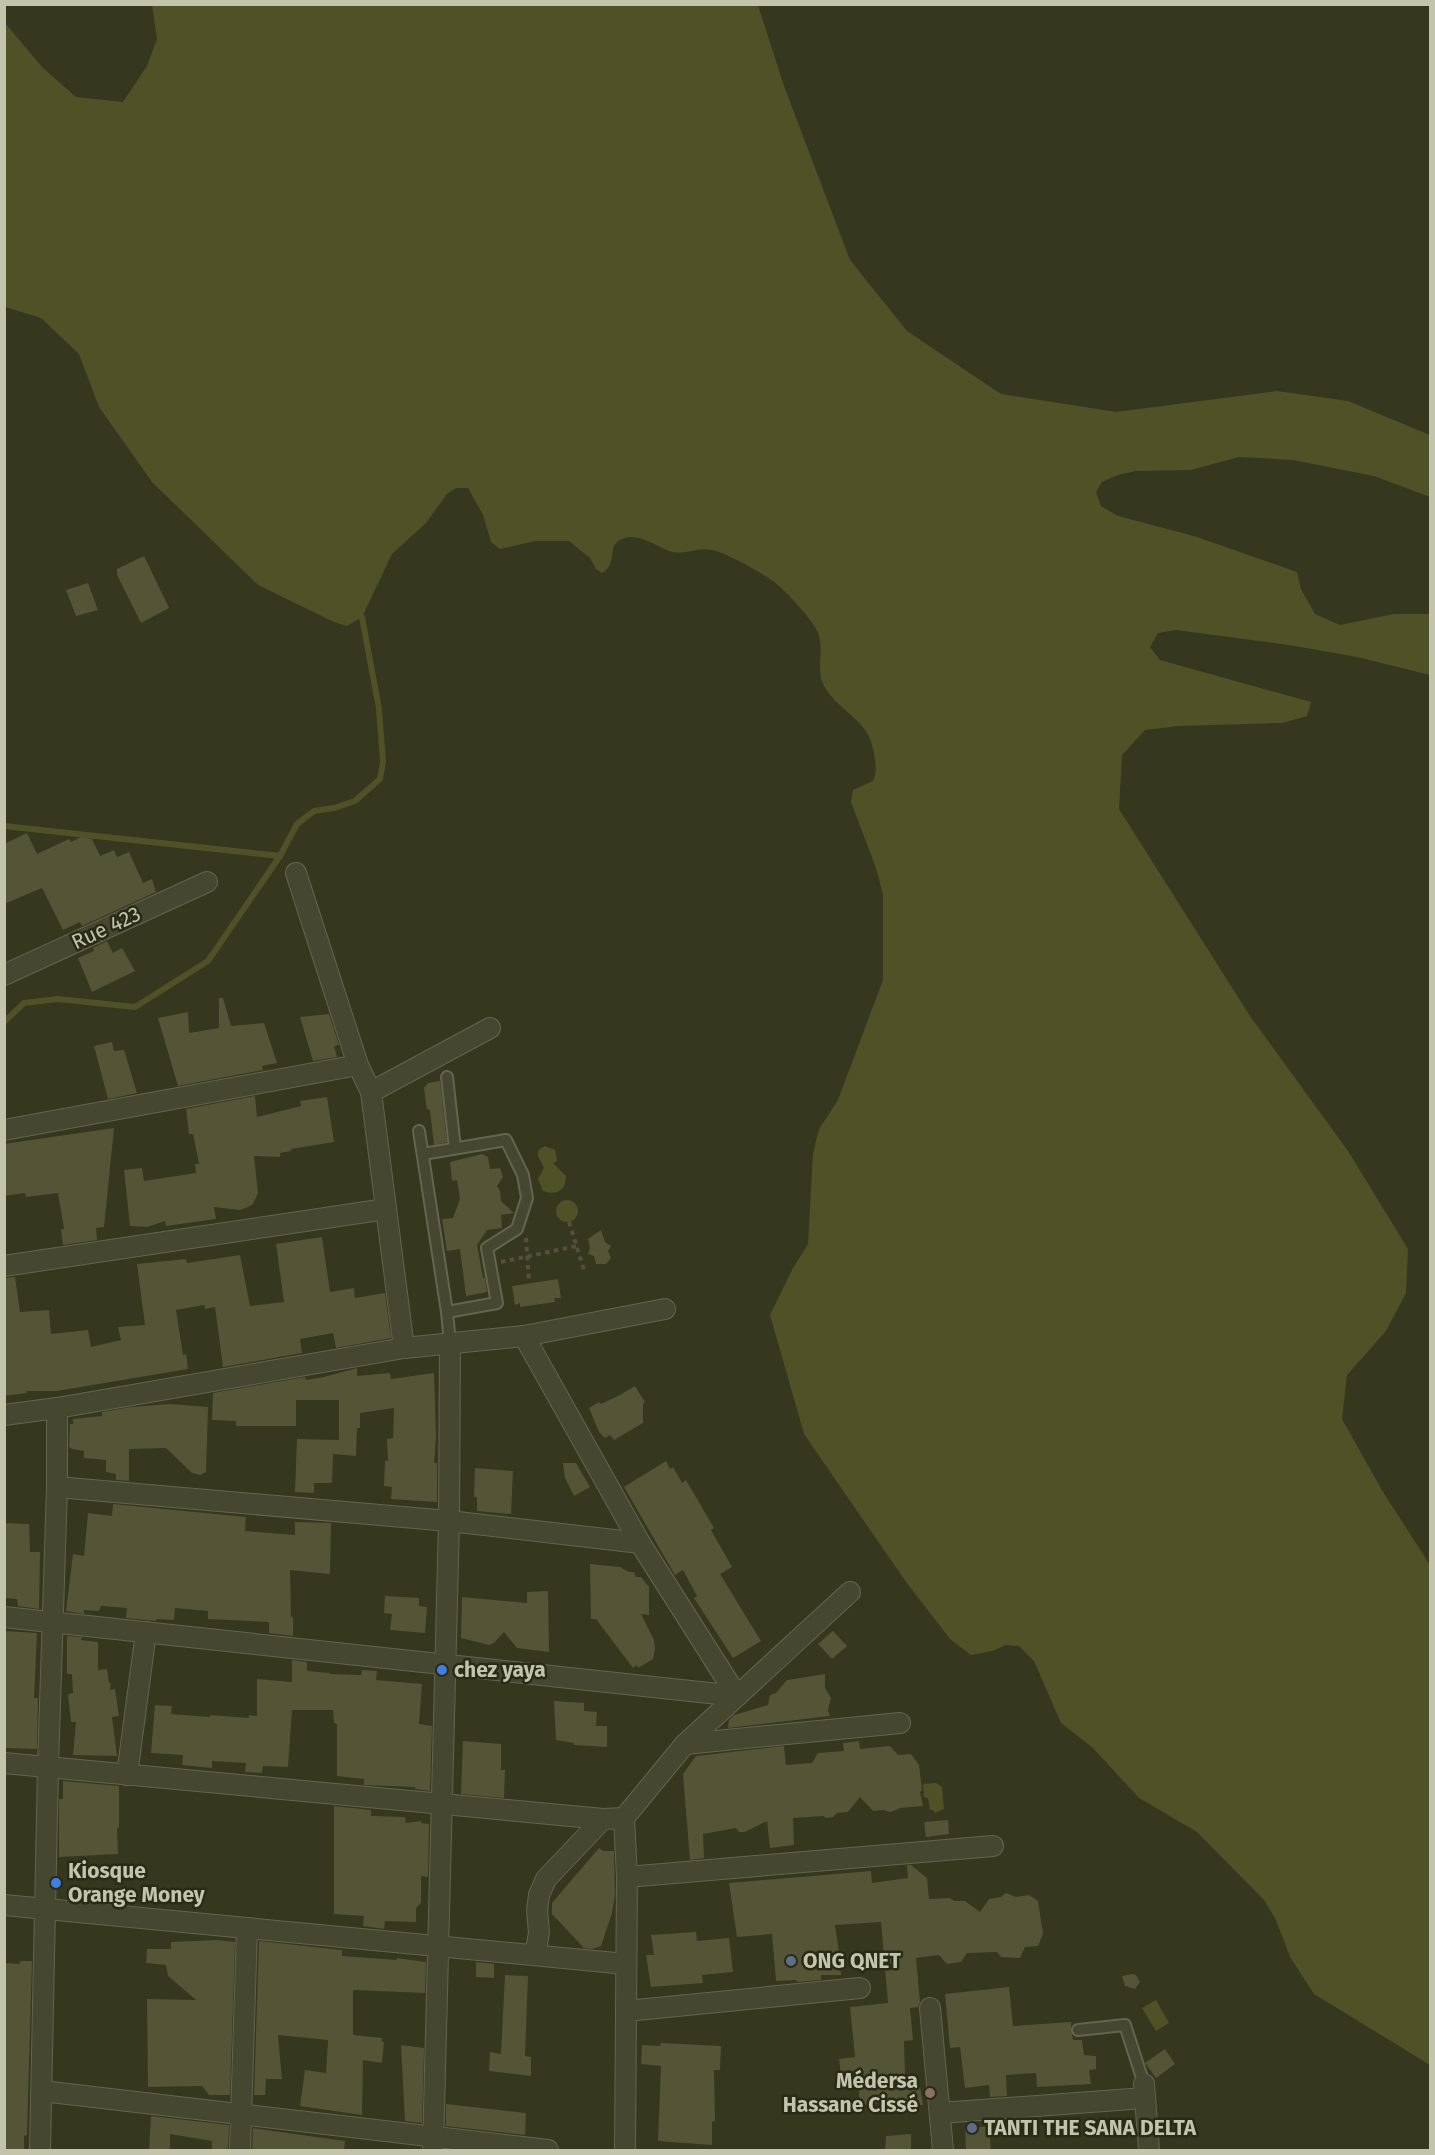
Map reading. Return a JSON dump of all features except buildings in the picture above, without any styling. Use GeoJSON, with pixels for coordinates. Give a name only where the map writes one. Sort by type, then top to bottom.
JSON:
{"type":"FeatureCollection","features":[{"type":"Feature","properties":{"kind":"street"},"geometry":{"type":"LineString","coordinates":[[296,873],[358,1065],[371,1092],[404,1348]]}},
{"type":"Feature","properties":{"kind":"street","name":"Rue 423"},"geometry":{"type":"LineString","coordinates":[[4,975],[207,882]]}},
{"type":"Feature","properties":{"kind":"street"},"geometry":{"type":"LineString","coordinates":[[371,1092],[490,1028]]}},
{"type":"Feature","properties":{"kind":"street"},"geometry":{"type":"LineString","coordinates":[[4,1130],[358,1065]]}},
{"type":"Feature","properties":{"kind":"street"},"geometry":{"type":"LineString","coordinates":[[4,1266],[386,1209]]}},
{"type":"Feature","properties":{"kind":"street"},"geometry":{"type":"LineString","coordinates":[[4,1415],[57,1408],[404,1348],[524,1335],[665,1309]]}},
{"type":"Feature","properties":{"kind":"street"},"geometry":{"type":"LineString","coordinates":[[524,1335],[640,1543],[737,1696]]}},
{"type":"Feature","properties":{"kind":"street"},"geometry":{"type":"LineString","coordinates":[[433,2144],[446,1665],[450,1344]]}},
{"type":"Feature","properties":{"kind":"street"},"geometry":{"type":"LineString","coordinates":[[40,2151],[48,1767],[57,1488],[57,1408]]}},
{"type":"Feature","properties":{"kind":"street"},"geometry":{"type":"LineString","coordinates":[[57,1488],[449,1521],[640,1543]]}},
{"type":"Feature","properties":{"kind":"street"},"geometry":{"type":"LineString","coordinates":[[625,2151],[627,1877],[624,1818],[685,1744],[850,1592]]}},
{"type":"Feature","properties":{"kind":"street"},"geometry":{"type":"LineString","coordinates":[[4,1617],[737,1696]]}},
{"type":"Feature","properties":{"kind":"street"},"geometry":{"type":"LineString","coordinates":[[128,1775],[146,1632]]}},
{"type":"Feature","properties":{"kind":"street"},"geometry":{"type":"LineString","coordinates":[[685,1744],[900,1723]]}},
{"type":"Feature","properties":{"kind":"street"},"geometry":{"type":"LineString","coordinates":[[4,1763],[603,1819],[624,1818]]}},
{"type":"Feature","properties":{"kind":"street"},"geometry":{"type":"LineString","coordinates":[[535,1955],[539,1933],[537,1910],[539,1894],[546,1879],[603,1819]]}},
{"type":"Feature","properties":{"kind":"street"},"geometry":{"type":"LineString","coordinates":[[627,1877],[993,1846]]}},
{"type":"Feature","properties":{"kind":"street"},"geometry":{"type":"LineString","coordinates":[[4,1905],[626,1964]]}},
{"type":"Feature","properties":{"kind":"street"},"geometry":{"type":"LineString","coordinates":[[240,2151],[246,1928]]}},
{"type":"Feature","properties":{"kind":"street"},"geometry":{"type":"LineString","coordinates":[[626,2011],[860,1988]]}},
{"type":"Feature","properties":{"kind":"street"},"geometry":{"type":"LineString","coordinates":[[930,2008],[943,2151]]}},
{"type":"Feature","properties":{"kind":"street"},"geometry":{"type":"LineString","coordinates":[[42,2091],[241,2115],[433,2144],[548,2151]]}},
{"type":"Feature","properties":{"kind":"street"},"geometry":{"type":"LineString","coordinates":[[940,2114],[1144,2091],[1149,2151]]}},
{"type":"Feature","properties":{"kind":"lane"},"geometry":{"type":"LineString","coordinates":[[447,1077],[455,1148]]}},
{"type":"Feature","properties":{"kind":"lane"},"geometry":{"type":"LineString","coordinates":[[419,1131],[450,1344]]}},
{"type":"Feature","properties":{"kind":"lane"},"geometry":{"type":"LineString","coordinates":[[423,1154],[506,1140],[523,1175],[527,1198],[517,1229],[487,1248],[497,1303],[447,1312]]}},
{"type":"Feature","properties":{"kind":"lane"},"geometry":{"type":"LineString","coordinates":[[1078,2030],[1125,2025],[1144,2091]]}},
{"type":"Feature","properties":{"kind":"path"},"geometry":{"type":"LineString","coordinates":[[569,1222],[584,1270]]}},
{"type":"Feature","properties":{"kind":"path"},"geometry":{"type":"LineString","coordinates":[[517,1229],[526,1238],[529,1282]]}},
{"type":"Feature","properties":{"kind":"path"},"geometry":{"type":"LineString","coordinates":[[490,1264],[577,1246]]}},
{"type":"Feature","properties":{"kind":"shaded area"},"geometry":{"type":"Polygon","coordinates":[[[152,5],[758,5],[784,86],[850,260],[907,331],[1001,394],[1116,412],[1277,391],[1348,401],[1430,435],[1430,497],[1374,476],[1293,460],[1239,457],[1191,470],[1136,471],[1118,475],[1102,482],[1096,492],[1101,506],[1118,516],[1194,536],[1297,572],[1301,589],[1315,614],[1340,625],[1394,614],[1430,614],[1430,675],[1357,657],[1289,645],[1176,630],[1158,633],[1150,647],[1160,660],[1311,702],[1307,716],[1282,723],[1179,726],[1145,730],[1122,755],[1119,809],[1250,1016],[1348,1151],[1408,1249],[1406,1293],[1386,1331],[1347,1375],[1342,1419],[1383,1492],[1430,1565],[1430,2065],[1314,1994],[1290,1957],[1276,1920],[1264,1900],[1197,1832],[1139,1798],[1093,1748],[1061,1723],[1034,1661],[1019,1646],[1006,1645],[992,1651],[971,1655],[950,1639],[906,1582],[804,1434],[770,1315],[793,1268],[808,1244],[813,1153],[819,1129],[838,1100],[883,980],[883,895],[876,868],[851,802],[853,790],[873,781],[876,768],[874,754],[866,732],[831,696],[821,680],[820,640],[805,613],[773,581],[752,568],[712,550],[672,552],[640,538],[626,537],[616,543],[610,565],[602,573],[596,569],[590,558],[569,541],[535,541],[500,549],[491,542],[483,515],[468,488],[456,488],[447,494],[426,523],[392,554],[362,617],[347,626],[334,622],[258,585],[152,482],[99,407],[79,354],[41,318],[5,307],[5,23],[42,67],[76,97],[123,102],[147,66],[157,39],[152,5]]]}},
{"type":"Feature","properties":{"kind":"shaded area"},"geometry":{"type":"Polygon","coordinates":[[[545,1146],[555,1150],[557,1161],[553,1163],[566,1176],[566,1181],[560,1191],[552,1193],[543,1191],[538,1179],[544,1168],[538,1153],[545,1146]]]}},
{"type":"Feature","properties":{"kind":"shaded area"},"geometry":{"type":"Polygon","coordinates":[[[567,1200],[575,1203],[578,1211],[575,1219],[567,1222],[559,1219],[556,1211],[559,1203],[567,1200]]]}},
{"type":"Feature","properties":{"kind":"shaded area"},"geometry":{"type":"Polygon","coordinates":[[[936,1783],[942,1787],[944,1809],[935,1813],[930,1810],[928,1798],[924,1797],[923,1784],[936,1783]]]}},
{"type":"Feature","properties":{"kind":"shaded area"},"geometry":{"type":"Polygon","coordinates":[[[1156,2000],[1169,2023],[1156,2031],[1142,2008],[1156,2000]]]}},
{"type":"Feature","properties":{"kind":"waterway"},"geometry":{"type":"LineString","coordinates":[[4,1022],[24,1003],[58,999],[135,1007],[208,961],[280,856],[297,824],[314,811],[334,808],[355,801],[380,779],[383,762],[379,709],[362,617],[356,615]]}},
{"type":"Feature","properties":{"kind":"waterway"},"geometry":{"type":"LineString","coordinates":[[4,826],[280,856]]}},
{"type":"Feature","properties":{"kind":"place","name":"chez yaya"},"geometry":{"type":"Point","coordinates":[442,1670]}},
{"type":"Feature","properties":{"kind":"place","name":"Kiosque Orange Money"},"geometry":{"type":"Point","coordinates":[56,1883]}},
{"type":"Feature","properties":{"kind":"place","name":"ONG QNET"},"geometry":{"type":"Point","coordinates":[791,1961]}},
{"type":"Feature","properties":{"kind":"place","name":"Médersa Hassane Cissé"},"geometry":{"type":"Point","coordinates":[930,2093]}},
{"type":"Feature","properties":{"kind":"place","name":"TANTI THE SANA DELTA"},"geometry":{"type":"Point","coordinates":[972,2128]}}]}
